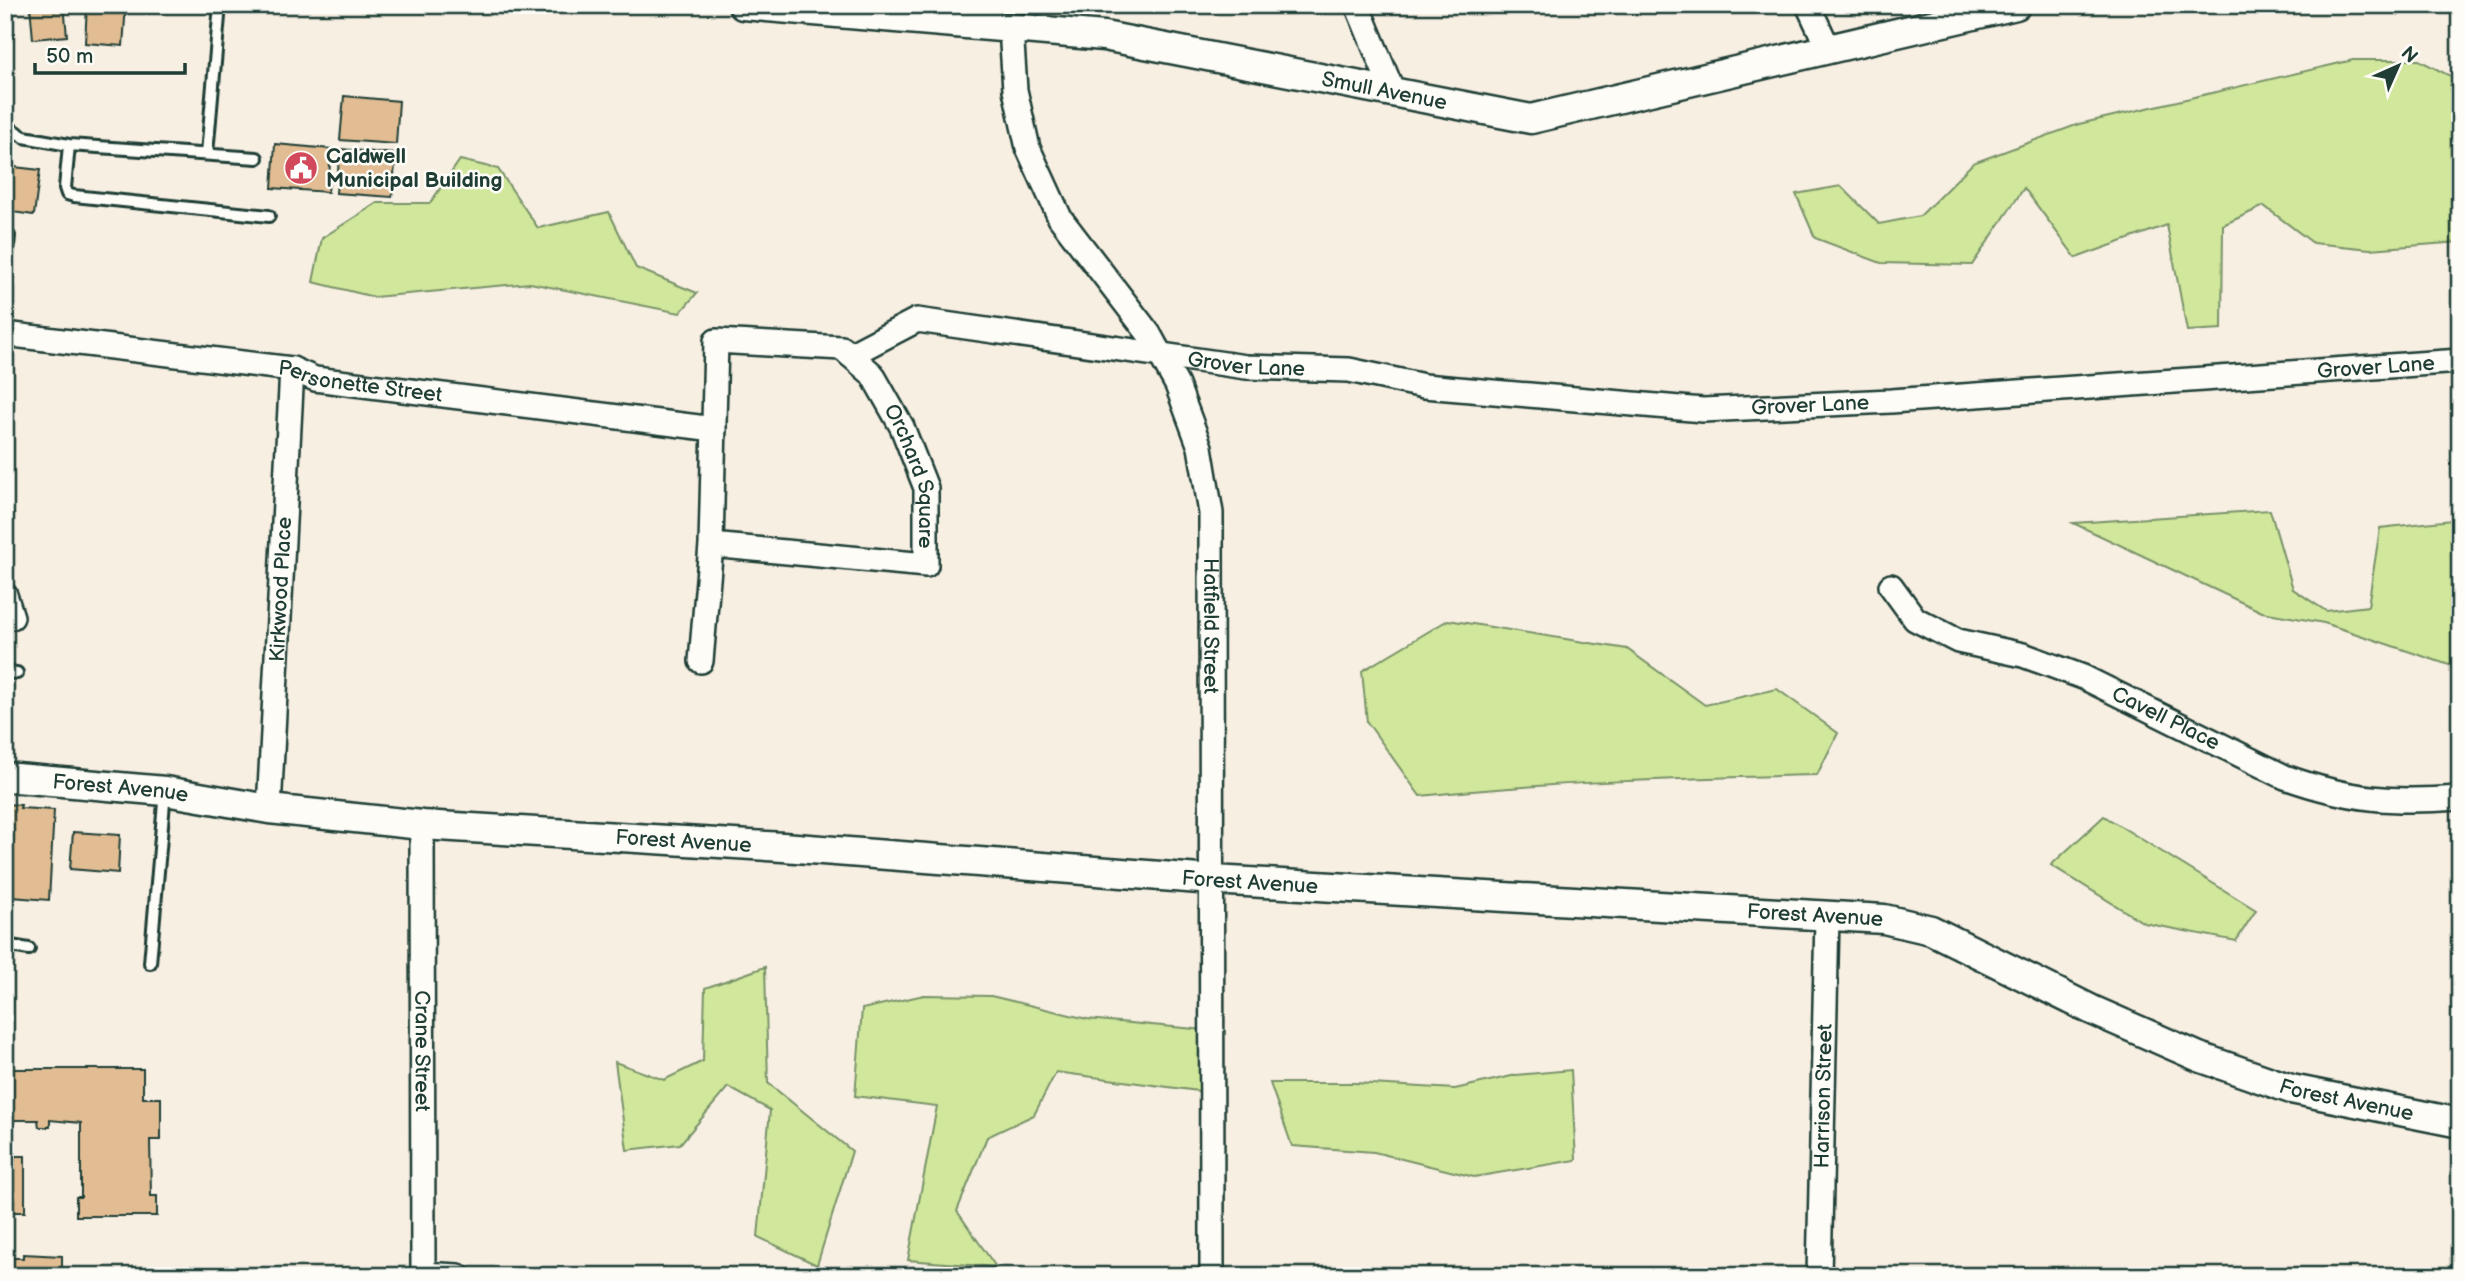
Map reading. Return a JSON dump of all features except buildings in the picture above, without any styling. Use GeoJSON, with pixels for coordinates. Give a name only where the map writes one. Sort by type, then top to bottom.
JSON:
{"type":"FeatureCollection","features":[{"type":"Feature","properties":{"kind":"street","name":"Smull Avenue"},"geometry":{"type":"LineString","coordinates":[[743,5],[832,10],[1104,36],[1531,118],[2016,5]]}},
{"type":"Feature","properties":{"kind":"street"},"geometry":{"type":"LineString","coordinates":[[1357,5],[1393,92]]}},
{"type":"Feature","properties":{"kind":"street"},"geometry":{"type":"LineString","coordinates":[[1808,5],[1829,50]]}},
{"type":"Feature","properties":{"kind":"street","name":"Hatfield Street"},"geometry":{"type":"LineString","coordinates":[[1011,28],[1015,90],[1028,148],[1060,218],[1135,315],[1162,355],[1177,385],[1200,447],[1211,513],[1212,1276]]}},
{"type":"Feature","properties":{"kind":"street"},"geometry":{"type":"LineString","coordinates":[[850,355],[917,320],[1162,355]]}},
{"type":"Feature","properties":{"kind":"street","name":"Personette Street"},"geometry":{"type":"LineString","coordinates":[[5,334],[292,369],[315,379],[714,429]]}},
{"type":"Feature","properties":{"kind":"street","name":"Orchard Square"},"geometry":{"type":"LineString","coordinates":[[701,661],[711,545],[716,341],[842,348],[872,374],[902,427],[926,488],[926,565],[711,545]]}},
{"type":"Feature","properties":{"kind":"street","name":"Grover Lane"},"geometry":{"type":"LineString","coordinates":[[1162,355],[1246,367],[1349,370],[1424,386],[1703,410],[1905,400],[2460,360]]}},
{"type":"Feature","properties":{"kind":"street","name":"Kirkwood Place"},"geometry":{"type":"LineString","coordinates":[[269,809],[292,369]]}},
{"type":"Feature","properties":{"kind":"street","name":"Cavell Place"},"geometry":{"type":"LineString","coordinates":[[1891,586],[1915,619],[1958,641],[2023,654],[2083,677],[2285,777],[2313,787],[2364,798],[2410,801],[2460,797]]}},
{"type":"Feature","properties":{"kind":"street"},"geometry":{"type":"LineString","coordinates":[[5,595],[12,617]]}},
{"type":"Feature","properties":{"kind":"street","name":"Forest Avenue"},"geometry":{"type":"LineString","coordinates":[[5,777],[165,791],[269,809],[422,825],[783,847],[1213,880],[1884,919],[1931,930],[2092,1010],[2175,1047],[2291,1089],[2460,1124]]}},
{"type":"Feature","properties":{"kind":"street","name":"Crane Street"},"geometry":{"type":"LineString","coordinates":[[422,825],[423,1275]]}},
{"type":"Feature","properties":{"kind":"street","name":"Harrison Street"},"geometry":{"type":"LineString","coordinates":[[1819,1276],[1827,916]]}},
{"type":"Feature","properties":{"kind":"street"},"geometry":{"type":"LineString","coordinates":[[423,1275],[458,1276]]}},
{"type":"Feature","properties":{"kind":"lane"},"geometry":{"type":"LineString","coordinates":[[206,153],[220,5]]}},
{"type":"Feature","properties":{"kind":"lane"},"geometry":{"type":"LineString","coordinates":[[5,121],[10,129],[24,137],[69,145],[257,158]]}},
{"type":"Feature","properties":{"kind":"lane"},"geometry":{"type":"LineString","coordinates":[[69,145],[65,188],[67,194],[269,216]]}},
{"type":"Feature","properties":{"kind":"lane"},"geometry":{"type":"LineString","coordinates":[[5,235],[9,236],[5,277]]}},
{"type":"Feature","properties":{"kind":"lane"},"geometry":{"type":"LineString","coordinates":[[150,963],[165,791]]}},
{"type":"Feature","properties":{"kind":"lane"},"geometry":{"type":"LineString","coordinates":[[5,945],[29,948]]}},
{"type":"Feature","properties":{"kind":"green space"},"geometry":{"type":"Polygon","coordinates":[[[2353,60],[2419,60],[2460,81],[2460,242],[2370,249],[2313,243],[2264,206],[2223,225],[2222,329],[2187,331],[2167,225],[2076,258],[2024,188],[1972,265],[1881,263],[1815,238],[1796,194],[1841,186],[1879,224],[1920,216],[1973,163],[2079,124],[2353,60]]]}},
{"type":"Feature","properties":{"kind":"green space"},"geometry":{"type":"Polygon","coordinates":[[[460,160],[498,169],[538,228],[609,212],[636,268],[697,293],[680,313],[530,283],[374,297],[313,282],[322,238],[377,203],[430,203],[460,160]]]}},
{"type":"Feature","properties":{"kind":"green space"},"geometry":{"type":"Polygon","coordinates":[[[2270,510],[2293,589],[2326,611],[2368,606],[2380,528],[2460,519],[2460,664],[2449,665],[2324,623],[2262,612],[2073,523],[2270,510]]]}},
{"type":"Feature","properties":{"kind":"green space"},"geometry":{"type":"Polygon","coordinates":[[[1448,620],[1627,649],[1705,705],[1777,689],[1838,733],[1817,775],[1569,784],[1420,796],[1367,722],[1362,671],[1448,620]]]}},
{"type":"Feature","properties":{"kind":"green space"},"geometry":{"type":"Polygon","coordinates":[[[2104,816],[2256,910],[2236,941],[2144,923],[2051,865],[2104,816]]]}},
{"type":"Feature","properties":{"kind":"green space"},"geometry":{"type":"Polygon","coordinates":[[[765,967],[768,1083],[852,1151],[817,1265],[758,1237],[770,1110],[728,1087],[680,1144],[627,1150],[615,1062],[664,1080],[703,1061],[705,988],[765,967]]]}},
{"type":"Feature","properties":{"kind":"green space"},"geometry":{"type":"Polygon","coordinates":[[[924,995],[991,996],[1087,1019],[1205,1030],[1206,1092],[1056,1072],[1034,1115],[987,1137],[957,1211],[996,1267],[908,1260],[937,1106],[855,1096],[862,1009],[924,995]]]}},
{"type":"Feature","properties":{"kind":"green space"},"geometry":{"type":"Polygon","coordinates":[[[1571,1070],[1576,1160],[1474,1177],[1374,1152],[1292,1146],[1270,1083],[1355,1083],[1455,1089],[1516,1075],[1571,1070]]]}},
{"type":"Feature","properties":{"kind":"place","name":"Caldwell Municipal Building"},"geometry":{"type":"Point","coordinates":[301,168]}}]}
